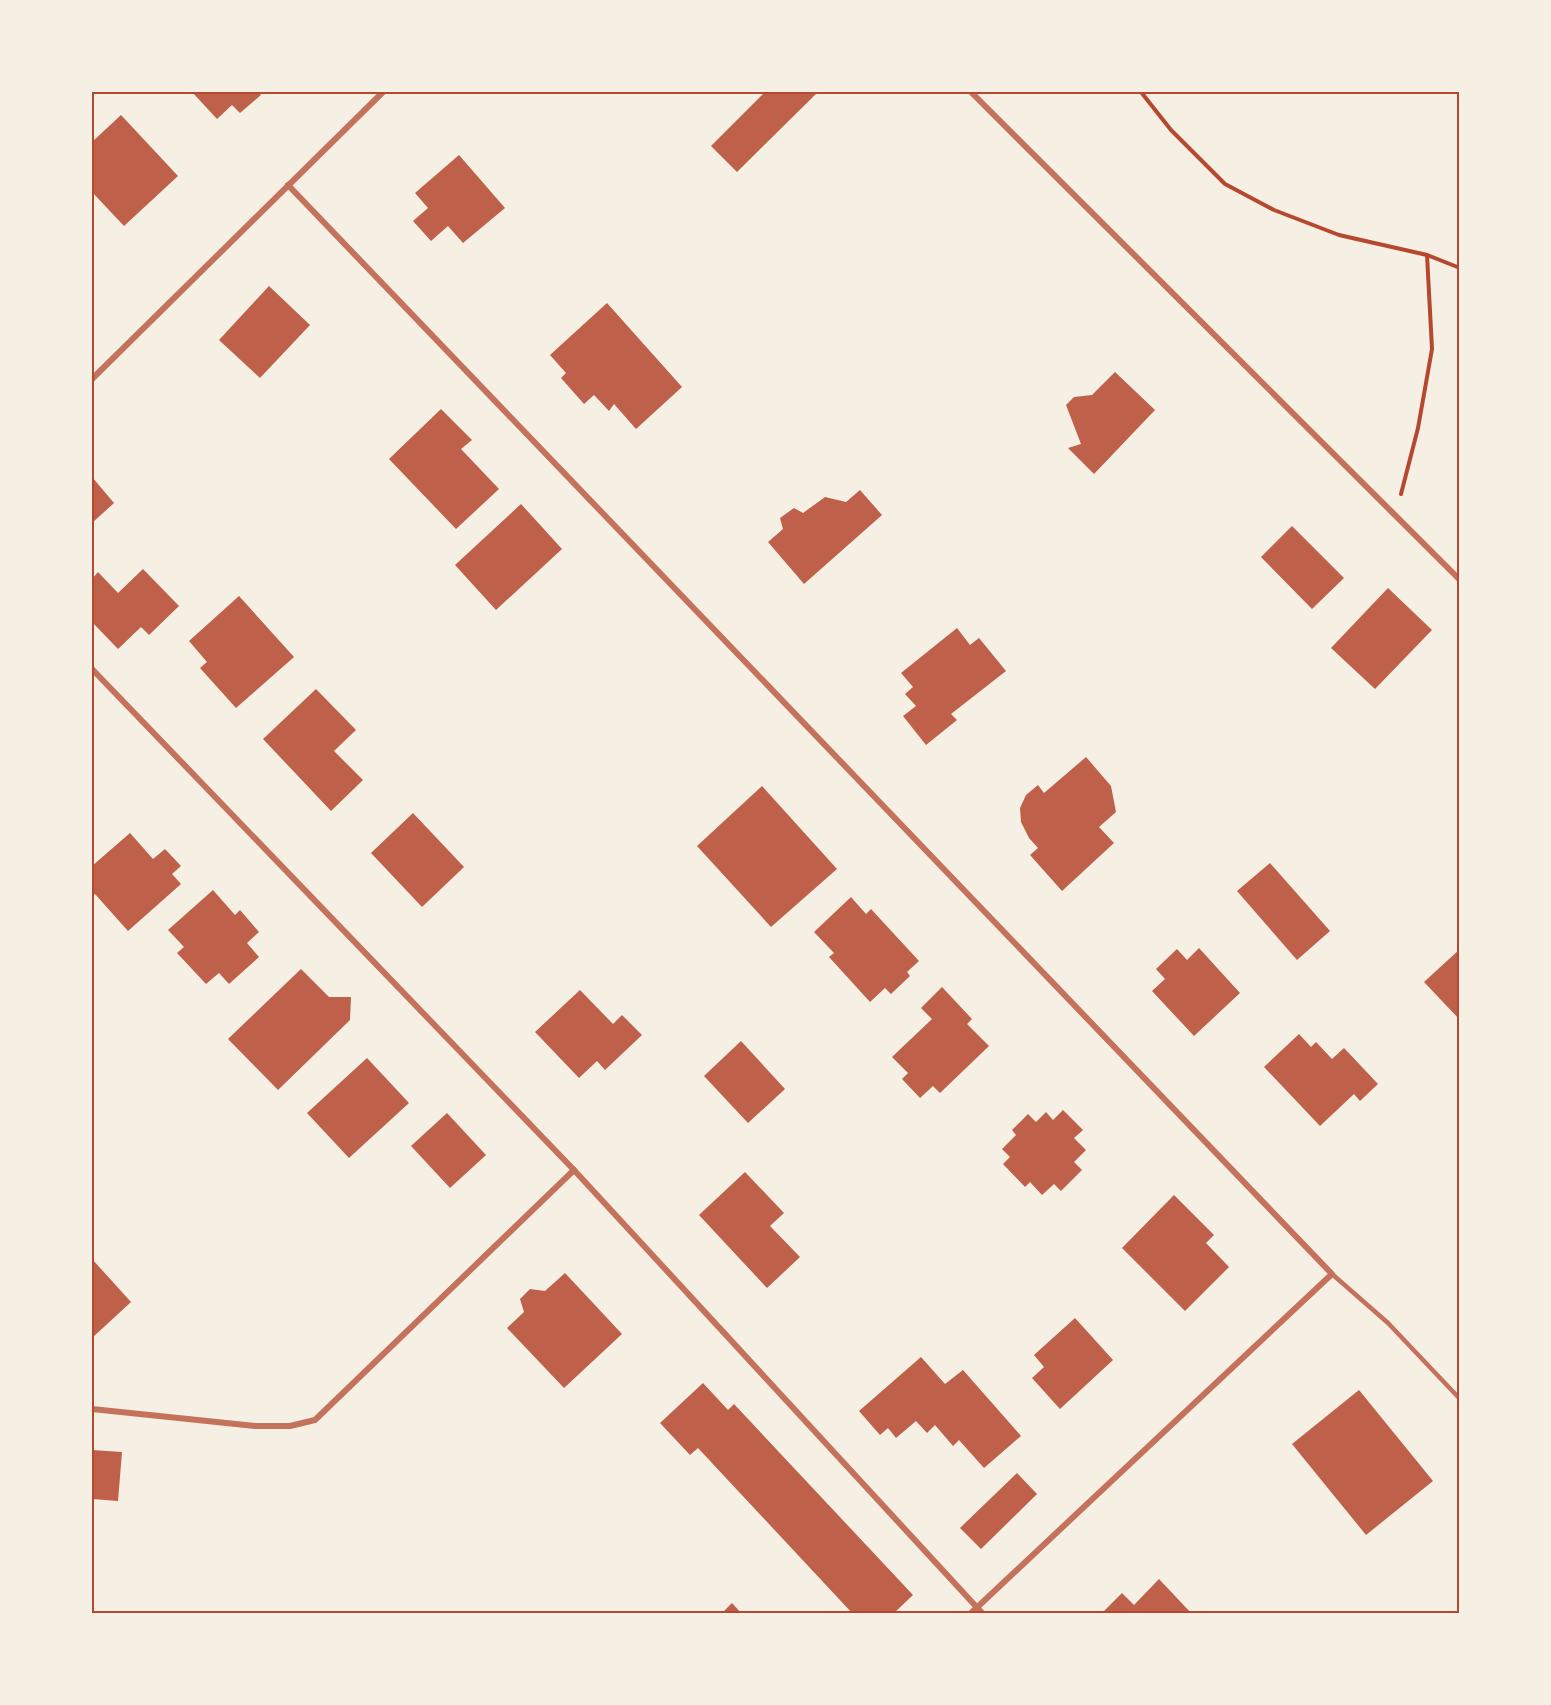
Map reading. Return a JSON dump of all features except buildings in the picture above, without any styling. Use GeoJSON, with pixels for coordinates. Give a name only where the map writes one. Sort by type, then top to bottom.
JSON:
{"type":"FeatureCollection","features":[{"type":"Feature","properties":{"kind":"street"},"geometry":{"type":"LineString","coordinates":[[92,379],[383,92]]}},
{"type":"Feature","properties":{"kind":"street"},"geometry":{"type":"LineString","coordinates":[[971,92],[1460,580]]}},
{"type":"Feature","properties":{"kind":"street"},"geometry":{"type":"LineString","coordinates":[[288,185],[1332,1274],[970,1614]]}},
{"type":"Feature","properties":{"kind":"street"},"geometry":{"type":"LineString","coordinates":[[92,669],[574,1170],[983,1614]]}},
{"type":"Feature","properties":{"kind":"street"},"geometry":{"type":"LineString","coordinates":[[92,1409],[255,1426],[290,1426],[315,1420],[574,1170]]}},
{"type":"Feature","properties":{"kind":"lane"},"geometry":{"type":"LineString","coordinates":[[1332,1274],[1388,1323],[1460,1398]]}},
{"type":"Feature","properties":{"kind":"path"},"geometry":{"type":"LineString","coordinates":[[1141,92],[1171,130],[1225,184],[1274,210],[1339,235],[1427,255],[1460,268]]}},
{"type":"Feature","properties":{"kind":"path"},"geometry":{"type":"LineString","coordinates":[[1395,516],[1418,428],[1432,349],[1427,255]]}}]}
